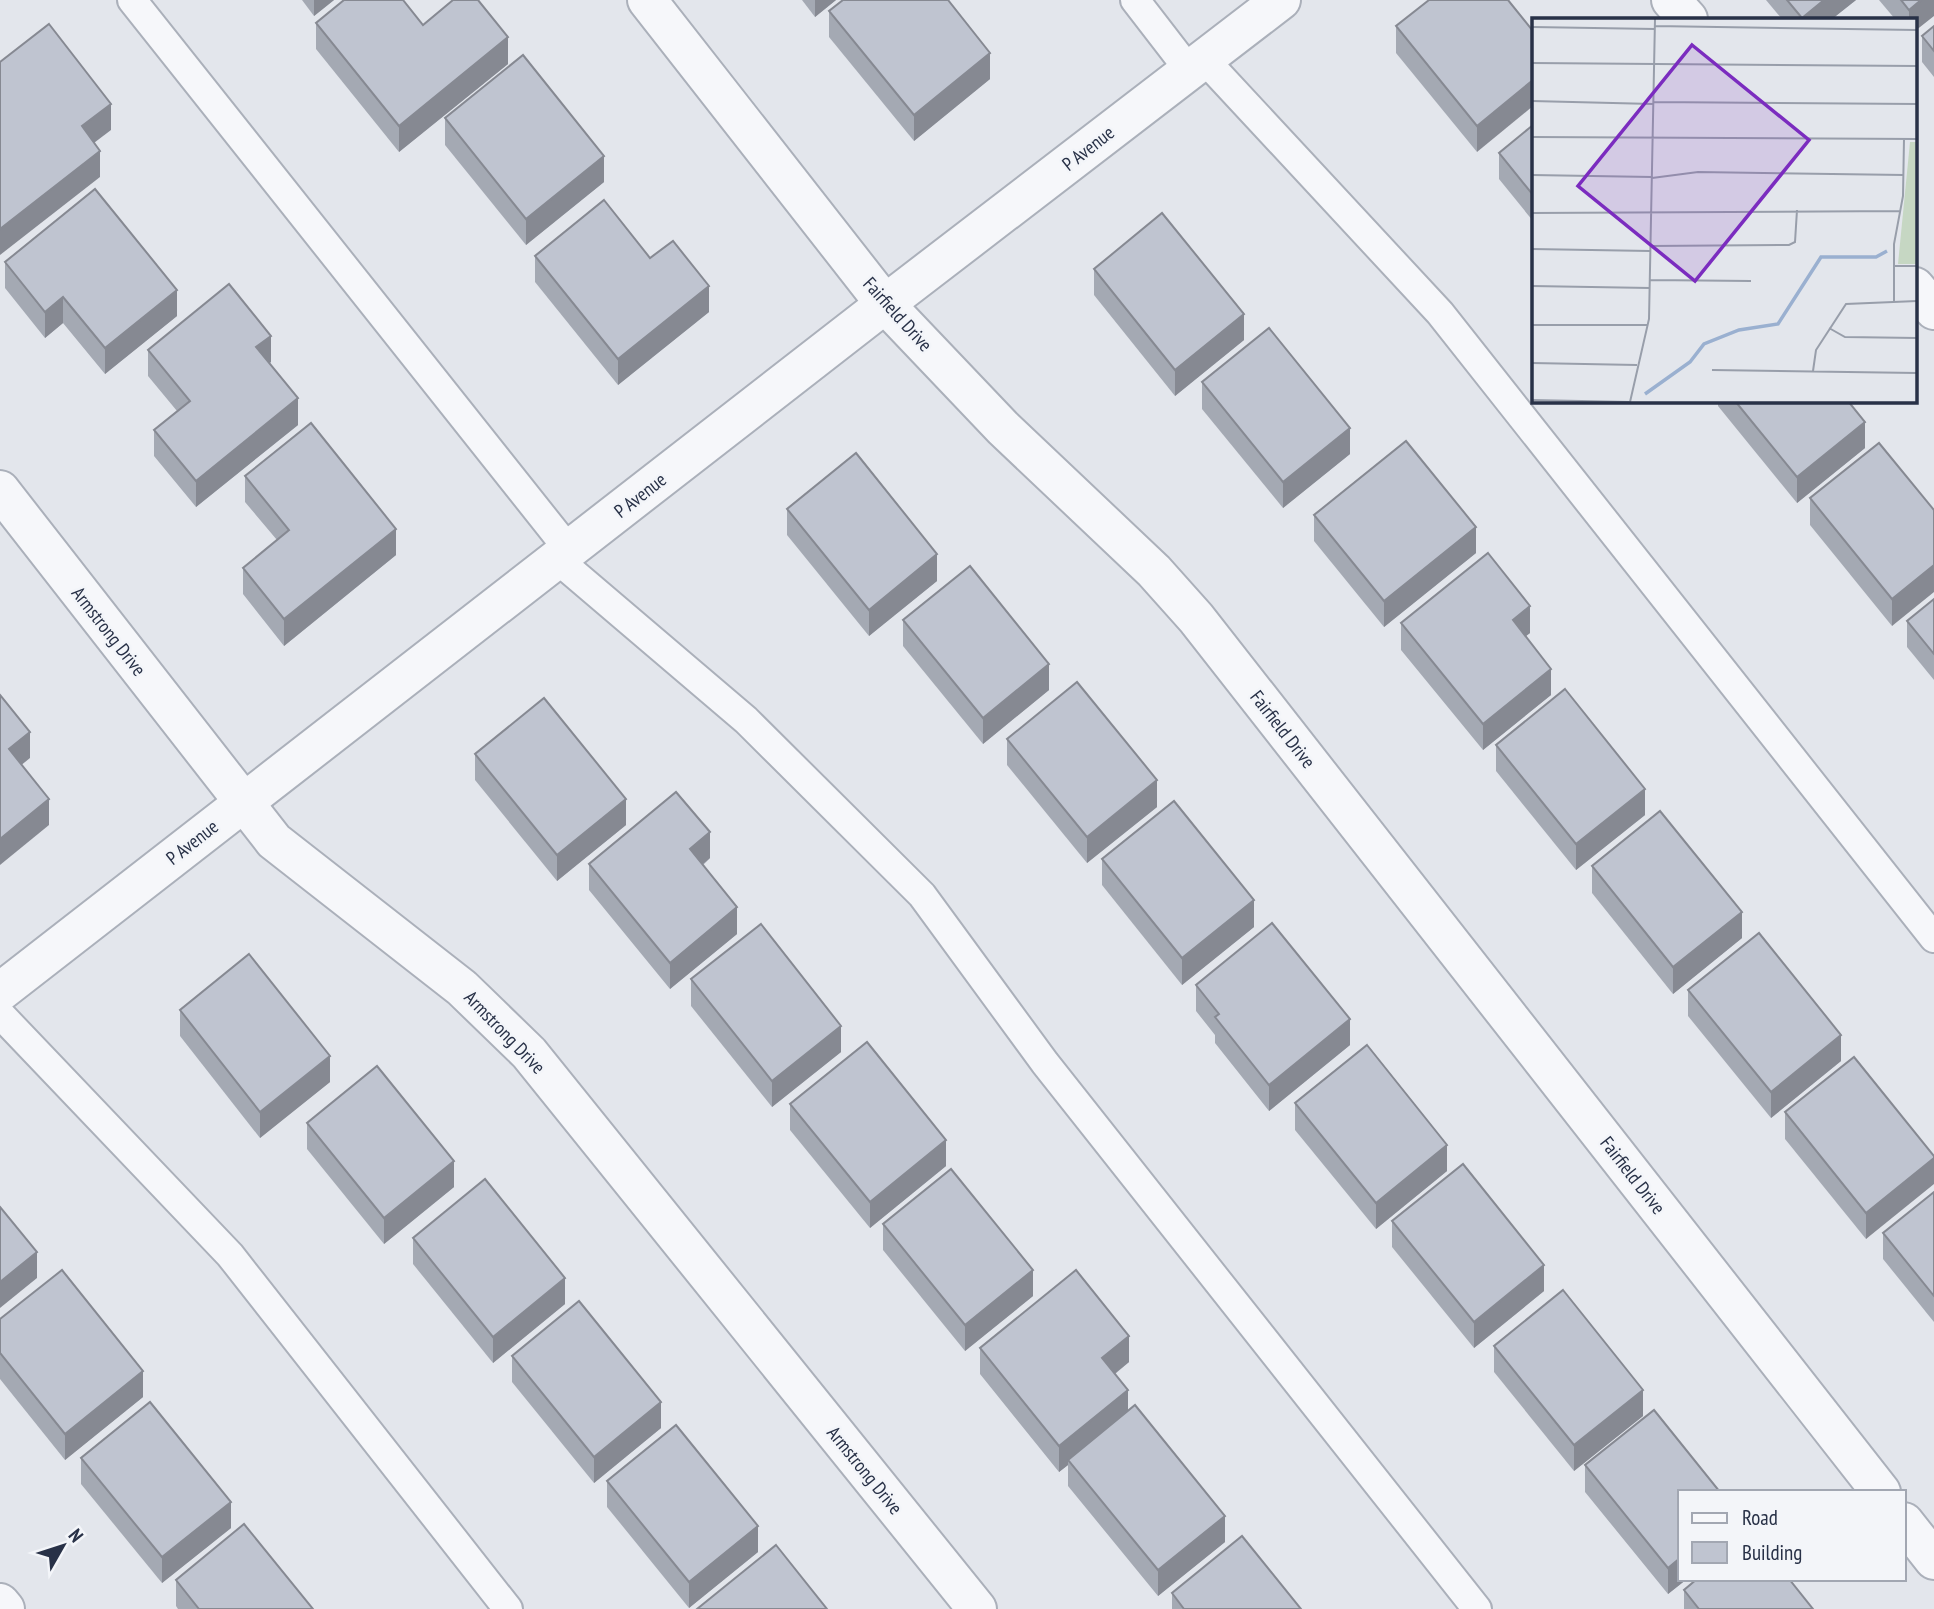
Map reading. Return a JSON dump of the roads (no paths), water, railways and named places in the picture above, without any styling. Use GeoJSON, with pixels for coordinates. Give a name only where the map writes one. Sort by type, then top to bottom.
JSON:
{"type":"FeatureCollection","features":[{"type":"Feature","properties":{"kind":"street","name":"Fairfield Drive"},"geometry":{"type":"LineString","coordinates":[[647,0],[885,304],[1003,428],[1154,571],[1196,618],[1879,1490]]}},
{"type":"Feature","properties":{"kind":"street","name":"P Avenue"},"geometry":{"type":"LineString","coordinates":[[0,992],[885,304],[1281,0]]}},
{"type":"Feature","properties":{"kind":"street"},"geometry":{"type":"LineString","coordinates":[[1671,0],[1687,18]]}},
{"type":"Feature","properties":{"kind":"street"},"geometry":{"type":"LineString","coordinates":[[1916,288],[1934,310]]}},
{"type":"Feature","properties":{"kind":"street","name":"Armstrong Drive"},"geometry":{"type":"LineString","coordinates":[[0,490],[274,841],[461,988],[529,1053],[977,1609]]}},
{"type":"Feature","properties":{"kind":"street"},"geometry":{"type":"LineString","coordinates":[[1906,1525],[1934,1560]]}},
{"type":"Feature","properties":{"kind":"street"},"geometry":{"type":"LineString","coordinates":[[0,1603],[5,1609]]}},
{"type":"Feature","properties":{"kind":"lane"},"geometry":{"type":"LineString","coordinates":[[132,0],[563,554],[747,720],[922,895],[1045,1063],[1477,1609]]}},
{"type":"Feature","properties":{"kind":"lane"},"geometry":{"type":"LineString","coordinates":[[1135,0],[1440,313],[1934,939]]}},
{"type":"Feature","properties":{"kind":"lane"},"geometry":{"type":"LineString","coordinates":[[0,1014],[230,1255],[508,1609]]}}]}
